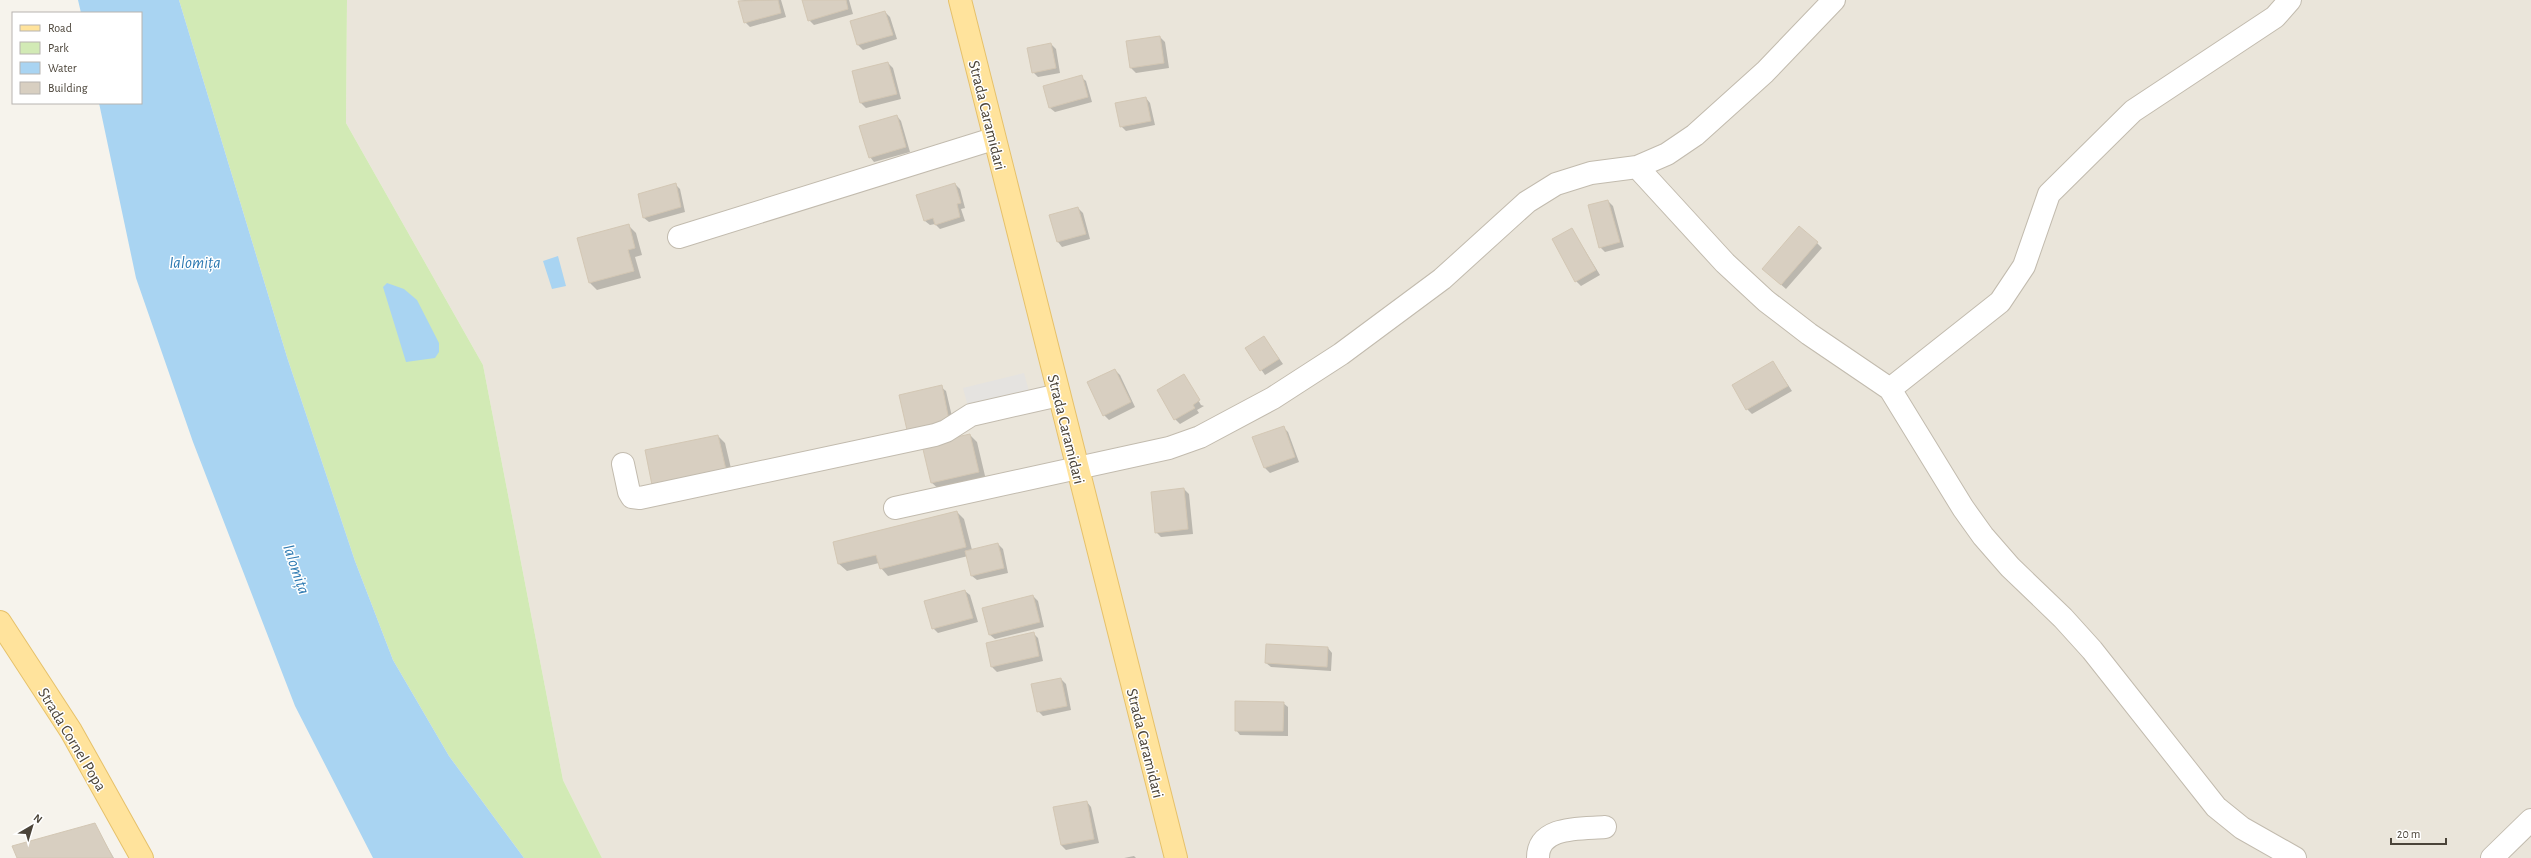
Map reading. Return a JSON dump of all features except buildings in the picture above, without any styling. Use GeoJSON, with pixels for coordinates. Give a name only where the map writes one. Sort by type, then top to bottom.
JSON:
{"type":"FeatureCollection","features":[{"type":"Feature","properties":{"kind":"main road","name":"Strada Caramidari"},"geometry":{"type":"LineString","coordinates":[[960,0],[993,139],[1176,858]]}},
{"type":"Feature","properties":{"kind":"main road","name":"Strada Cornel Popa"},"geometry":{"type":"LineString","coordinates":[[0,622],[71,731],[142,858]]}},
{"type":"Feature","properties":{"kind":"street"},"geometry":{"type":"LineString","coordinates":[[895,508],[1169,448],[1200,437],[1231,421],[1273,398],[1396,315],[1442,279],[1527,202],[1556,184],[1591,173],[1637,167],[1668,154],[1695,135],[1765,72],[1834,0]]}},
{"type":"Feature","properties":{"kind":"street"},"geometry":{"type":"LineString","coordinates":[[1890,389],[2000,302],[2024,266],[2049,194],[2133,111],[2275,17],[2290,0]]}},
{"type":"Feature","properties":{"kind":"street"},"geometry":{"type":"LineString","coordinates":[[679,237],[993,139]]}},
{"type":"Feature","properties":{"kind":"street"},"geometry":{"type":"LineString","coordinates":[[1637,167],[1725,263],[1766,301],[1809,334],[1890,389],[1963,508],[1983,536],[2010,567],[2063,618],[2092,650],[2216,807],[2242,828],[2295,858]]}},
{"type":"Feature","properties":{"kind":"street"},"geometry":{"type":"LineString","coordinates":[[623,464],[629,492],[632,497],[651,496],[935,434],[946,431],[971,415],[1059,395]]}},
{"type":"Feature","properties":{"kind":"street"},"geometry":{"type":"LineString","coordinates":[[2492,858],[2531,820]]}},
{"type":"Feature","properties":{"kind":"street"},"geometry":{"type":"LineString","coordinates":[[1538,858],[1540,846],[1551,834],[1561,831],[1605,827]]}},
{"type":"Feature","properties":{"kind":"shaded area"},"geometry":{"type":"Polygon","coordinates":[[[347,0],[2531,0],[2531,858],[602,858],[563,780],[483,365],[346,123],[347,0]]]}},
{"type":"Feature","properties":{"kind":"shaded area"},"geometry":{"type":"Polygon","coordinates":[[[1024,373],[1030,395],[969,411],[963,388],[1024,373]]]}},
{"type":"Feature","properties":{"kind":"green space"},"geometry":{"type":"Polygon","coordinates":[[[179,0],[347,0],[346,123],[483,365],[563,780],[602,858],[524,858],[449,756],[393,660],[355,561],[287,357],[179,0]]]}},
{"type":"Feature","properties":{"kind":"water","name":"Ialomița"},"geometry":{"type":"Polygon","coordinates":[[[78,0],[179,0],[287,357],[355,561],[393,660],[449,756],[524,858],[373,858],[295,706],[193,442],[136,278],[99,104],[142,104],[142,12],[81,12],[78,0]]]}},
{"type":"Feature","properties":{"kind":"water"},"geometry":{"type":"Polygon","coordinates":[[[558,256],[566,286],[552,289],[543,261],[558,256]]]}},
{"type":"Feature","properties":{"kind":"water"},"geometry":{"type":"Polygon","coordinates":[[[387,283],[404,289],[417,300],[439,343],[439,352],[435,358],[406,362],[383,287],[387,283]]]}}]}
